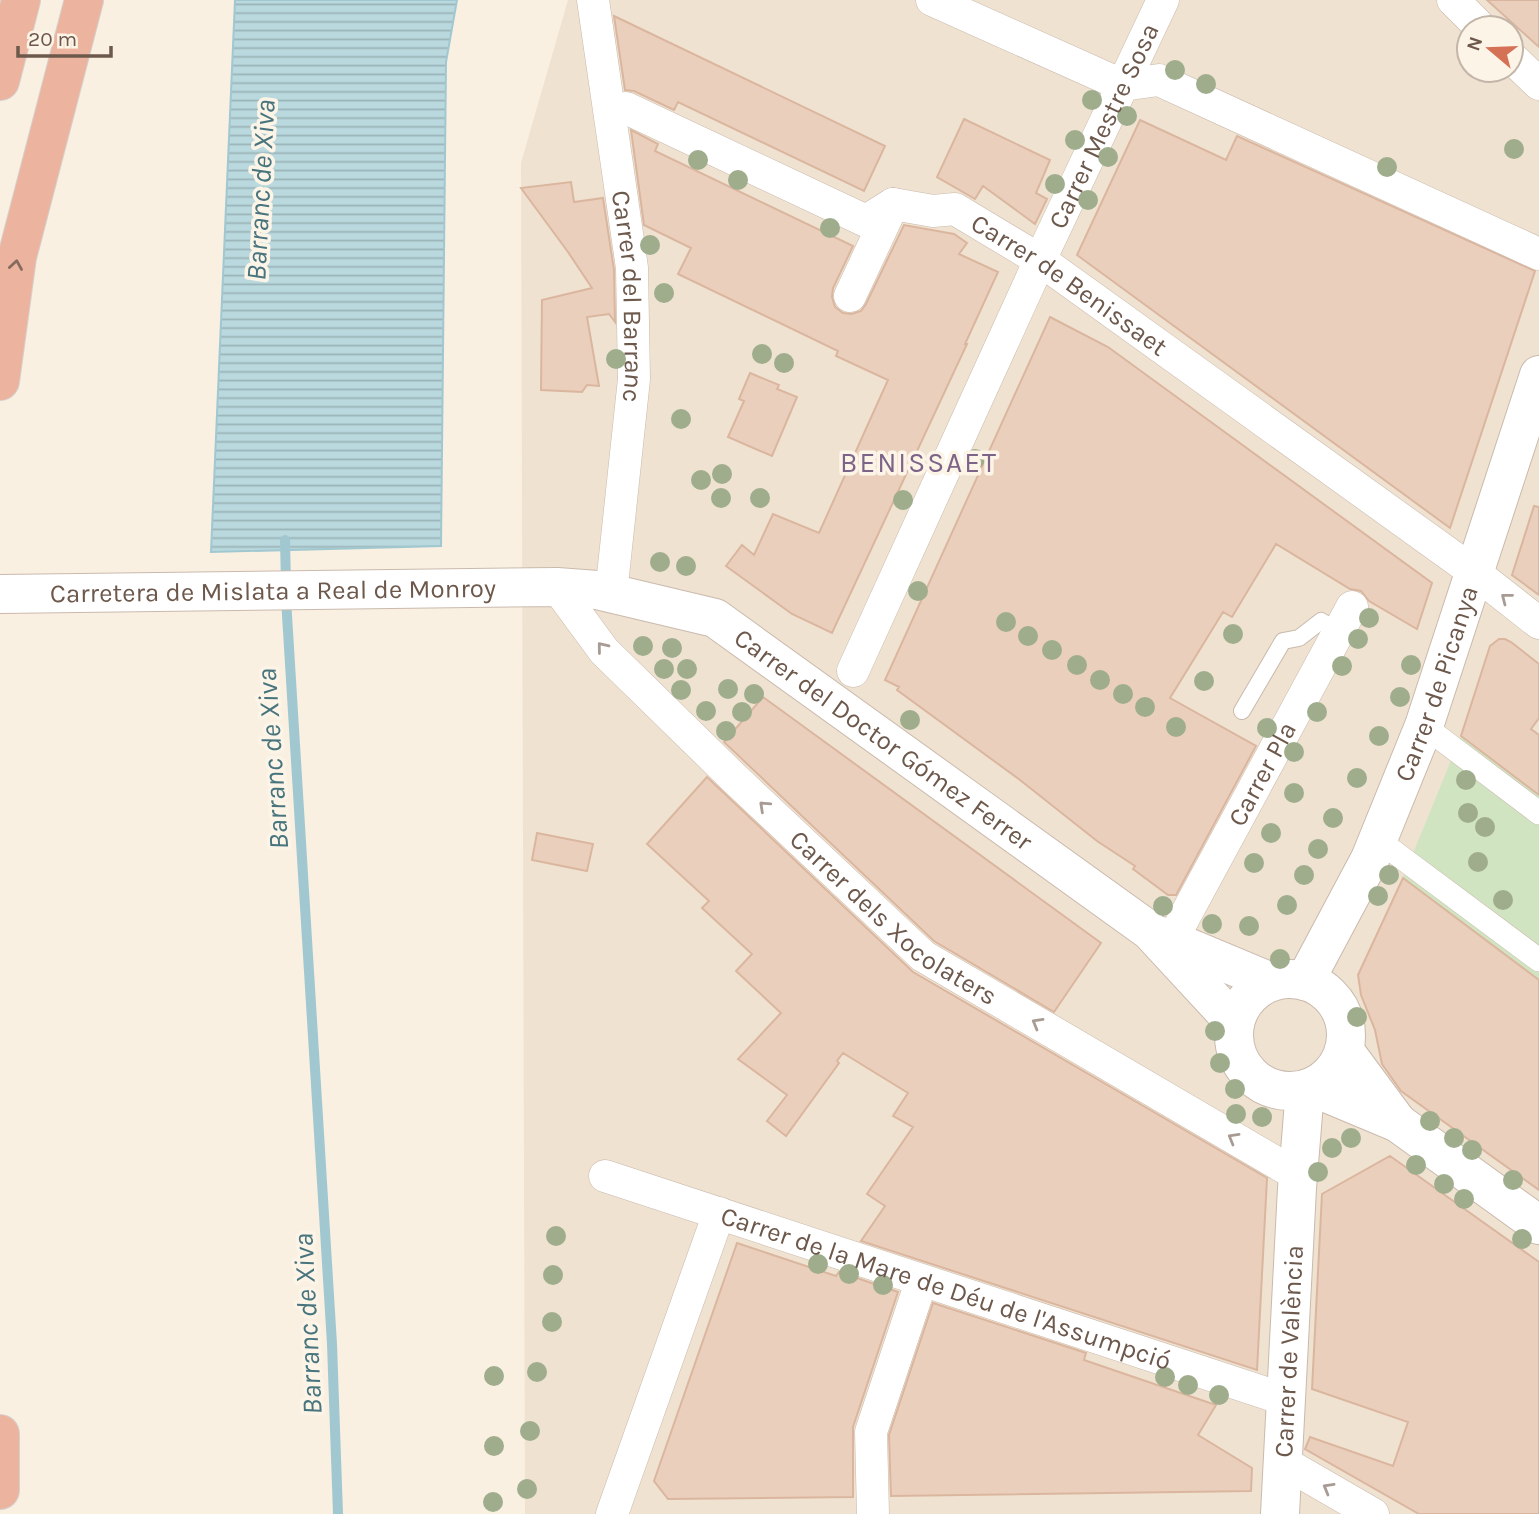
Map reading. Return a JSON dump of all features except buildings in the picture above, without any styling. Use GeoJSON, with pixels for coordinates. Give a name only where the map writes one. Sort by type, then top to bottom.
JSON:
{"type":"FeatureCollection","features":[{"type":"Feature","properties":{"kind":"highway"},"geometry":{"type":"LineString","coordinates":[[0,81],[21,0]]}},
{"type":"Feature","properties":{"kind":"highway"},"geometry":{"type":"LineString","coordinates":[[0,381],[17,257],[84,0]]}},
{"type":"Feature","properties":{"kind":"highway"},"geometry":{"type":"LineString","coordinates":[[0,1434],[0,1490]]}},
{"type":"Feature","properties":{"kind":"street","name":"Carrer del Barranc"},"geometry":{"type":"LineString","coordinates":[[593,0],[632,268],[634,379],[604,592]]}},
{"type":"Feature","properties":{"kind":"street"},"geometry":{"type":"LineString","coordinates":[[932,0],[1122,85],[1159,80],[1539,254]]}},
{"type":"Feature","properties":{"kind":"street","name":"Carrer Mestre Sosa"},"geometry":{"type":"LineString","coordinates":[[852,671],[1040,260],[1163,0]]}},
{"type":"Feature","properties":{"kind":"street"},"geometry":{"type":"LineString","coordinates":[[1453,0],[1467,14]]}},
{"type":"Feature","properties":{"kind":"street"},"geometry":{"type":"LineString","coordinates":[[1525,70],[1539,84]]}},
{"type":"Feature","properties":{"kind":"street"},"geometry":{"type":"LineString","coordinates":[[626,108],[866,221],[893,204]]}},
{"type":"Feature","properties":{"kind":"street"},"geometry":{"type":"LineString","coordinates":[[850,296],[893,204]]}},
{"type":"Feature","properties":{"kind":"street","name":"Carrer de Benissaet"},"geometry":{"type":"LineString","coordinates":[[893,204],[933,211],[955,209],[1040,260],[1474,572],[1539,623]]}},
{"type":"Feature","properties":{"kind":"street","name":"Carrer de Picanya"},"geometry":{"type":"LineString","coordinates":[[1288,981],[1378,840],[1424,726],[1538,384]]}},
{"type":"Feature","properties":{"kind":"street","name":"Carretera de Mislata a Real de Monroy"},"geometry":{"type":"LineString","coordinates":[[0,594],[551,587],[604,592]]}},
{"type":"Feature","properties":{"kind":"street","name":"Carrer dels Xocolaters"},"geometry":{"type":"LineString","coordinates":[[551,587],[604,652],[923,956],[1296,1171]]}},
{"type":"Feature","properties":{"kind":"street","name":"Carrer del Doctor Gómez Ferrer"},"geometry":{"type":"LineString","coordinates":[[604,592],[715,618],[1161,936],[1235,1023]]}},
{"type":"Feature","properties":{"kind":"street","name":"Carrer Pla"},"geometry":{"type":"LineString","coordinates":[[1161,936],[1346,619]]}},
{"type":"Feature","properties":{"kind":"street"},"geometry":{"type":"LineString","coordinates":[[1424,726],[1539,813]]}},
{"type":"Feature","properties":{"kind":"street"},"geometry":{"type":"LineString","coordinates":[[1378,840],[1539,960]]}},
{"type":"Feature","properties":{"kind":"street","name":"Carrer del Doctor Gómez Ferrer"},"geometry":{"type":"LineString","coordinates":[[1161,936],[1288,981]]}},
{"type":"Feature","properties":{"kind":"street"},"geometry":{"type":"LineString","coordinates":[[1288,981],[1320,987],[1334,1000],[1345,1025],[1344,1050],[1329,1075],[1308,1088],[1284,1091],[1265,1086],[1244,1069],[1236,1052],[1235,1023],[1241,1007],[1254,992],[1288,981]]}},
{"type":"Feature","properties":{"kind":"street"},"geometry":{"type":"LineString","coordinates":[[1344,1050],[1398,1122]]}},
{"type":"Feature","properties":{"kind":"street","name":"Carrer de València"},"geometry":{"type":"LineString","coordinates":[[1265,1086],[1296,1171]]}},
{"type":"Feature","properties":{"kind":"street"},"geometry":{"type":"LineString","coordinates":[[1308,1088],[1398,1122],[1539,1225]]}},
{"type":"Feature","properties":{"kind":"street","name":"Carrer de València"},"geometry":{"type":"LineString","coordinates":[[1280,1514],[1296,1171],[1308,1088]]}},
{"type":"Feature","properties":{"kind":"street"},"geometry":{"type":"LineString","coordinates":[[1296,1171],[1361,1107]]}},
{"type":"Feature","properties":{"kind":"street","name":"Carrer de la Mare de Déu de l'Assumpció"},"geometry":{"type":"LineString","coordinates":[[606,1176],[921,1282],[1287,1400]]}},
{"type":"Feature","properties":{"kind":"street"},"geometry":{"type":"LineString","coordinates":[[612,1514],[719,1213]]}},
{"type":"Feature","properties":{"kind":"street"},"geometry":{"type":"LineString","coordinates":[[873,1514],[871,1432],[921,1282]]}},
{"type":"Feature","properties":{"kind":"street"},"geometry":{"type":"LineString","coordinates":[[1283,1462],[1373,1514]]}},
{"type":"Feature","properties":{"kind":"lane"},"geometry":{"type":"LineString","coordinates":[[1242,711],[1283,641],[1299,638],[1321,621],[1346,619]]}},
{"type":"Feature","properties":{"kind":"shaded area"},"geometry":{"type":"Polygon","coordinates":[[[568,0],[1539,0],[1539,1514],[525,1514],[521,163],[568,0]]]}},
{"type":"Feature","properties":{"kind":"green space"},"geometry":{"type":"Polygon","coordinates":[[[1461,736],[1539,795],[1539,980],[1403,878],[1461,736]]]}},
{"type":"Feature","properties":{"kind":"water"},"geometry":{"type":"Polygon","coordinates":[[[235,0],[457,0],[446,62],[441,546],[211,552],[235,0]]]}},
{"type":"Feature","properties":{"kind":"waterway","name":"Barranc de Xiva"},"geometry":{"type":"LineString","coordinates":[[285,540],[286,584]]}},
{"type":"Feature","properties":{"kind":"waterway","name":"Barranc de Xiva"},"geometry":{"type":"LineString","coordinates":[[286,599],[332,1344],[338,1514]]}},
{"type":"Feature","properties":{"kind":"district","name":"BENISSAET"},"geometry":{"type":"Point","coordinates":[919,462]}}]}
